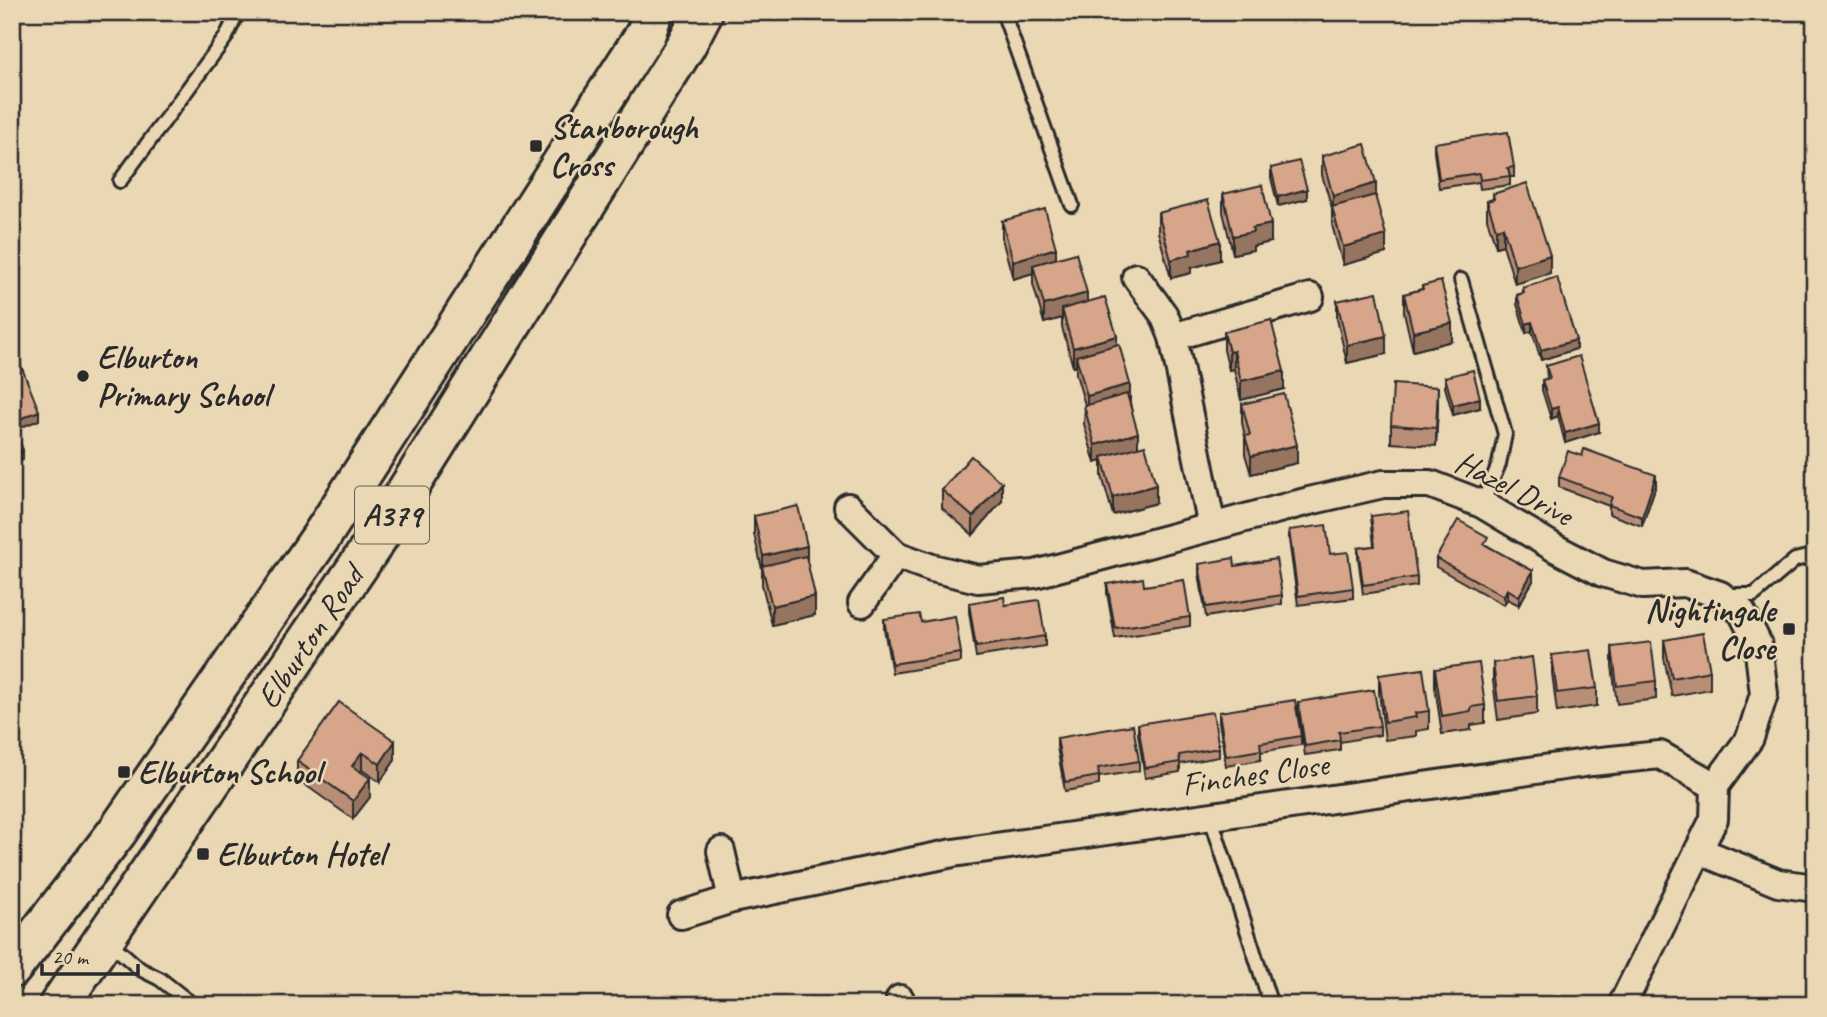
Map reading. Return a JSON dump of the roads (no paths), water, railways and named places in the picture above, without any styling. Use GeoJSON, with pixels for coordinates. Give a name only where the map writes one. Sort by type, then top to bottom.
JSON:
{"type":"FeatureCollection","features":[{"type":"Feature","properties":{"kind":"main road","name":"Elburton Road"},"geometry":{"type":"LineString","coordinates":[[12,968],[117,832],[321,537],[646,33],[653,12]]}},
{"type":"Feature","properties":{"kind":"main road","name":"Elburton Road"},"geometry":{"type":"LineString","coordinates":[[60,1005],[376,540],[686,45],[703,12]]}},
{"type":"Feature","properties":{"kind":"street"},"geometry":{"type":"LineString","coordinates":[[1136,277],[1164,314],[1173,337],[1212,527]]}},
{"type":"Feature","properties":{"kind":"street"},"geometry":{"type":"LineString","coordinates":[[1173,337],[1310,297]]}},
{"type":"Feature","properties":{"kind":"street","name":"Hazel Drive"},"geometry":{"type":"LineString","coordinates":[[848,507],[896,555],[932,568],[978,579],[1035,574],[1309,500],[1383,484],[1430,484],[1482,504],[1603,573],[1643,585],[1685,583],[1720,595],[1742,612],[1758,645],[1764,694],[1750,738],[1715,786]]}},
{"type":"Feature","properties":{"kind":"street"},"geometry":{"type":"LineString","coordinates":[[862,603],[896,555]]}},
{"type":"Feature","properties":{"kind":"street","name":"Finches Close"},"geometry":{"type":"LineString","coordinates":[[681,915],[732,900],[953,853],[1592,762],[1660,755],[1715,786]]}},
{"type":"Feature","properties":{"kind":"street"},"geometry":{"type":"LineString","coordinates":[[1622,1005],[1714,819],[1715,786]]}},
{"type":"Feature","properties":{"kind":"street"},"geometry":{"type":"LineString","coordinates":[[721,851],[732,900]]}},
{"type":"Feature","properties":{"kind":"street"},"geometry":{"type":"LineString","coordinates":[[1700,851],[1778,883],[1815,888]]}},
{"type":"Feature","properties":{"kind":"lane"},"geometry":{"type":"LineString","coordinates":[[120,181],[226,37],[238,12]]}},
{"type":"Feature","properties":{"kind":"lane"},"geometry":{"type":"LineString","coordinates":[[1003,12],[1072,205]]}},
{"type":"Feature","properties":{"kind":"lane"},"geometry":{"type":"LineString","coordinates":[[1461,280],[1505,434],[1499,464],[1482,504]]}},
{"type":"Feature","properties":{"kind":"lane"},"geometry":{"type":"LineString","coordinates":[[1720,595],[1754,595],[1795,560],[1815,555]]}},
{"type":"Feature","properties":{"kind":"lane"},"geometry":{"type":"LineString","coordinates":[[1210,815],[1271,1005]]}},
{"type":"Feature","properties":{"kind":"lane"},"geometry":{"type":"LineString","coordinates":[[105,938],[140,969],[159,979],[193,1005]]}},
{"type":"Feature","properties":{"kind":"place","name":"Stanborough Cross"},"geometry":{"type":"Point","coordinates":[536,146]}},
{"type":"Feature","properties":{"kind":"place","name":"Elburton Primary School"},"geometry":{"type":"Point","coordinates":[83,376]}},
{"type":"Feature","properties":{"kind":"place","name":"Nightingale Close"},"geometry":{"type":"Point","coordinates":[1789,629]}},
{"type":"Feature","properties":{"kind":"place","name":"Elburton School"},"geometry":{"type":"Point","coordinates":[124,772]}},
{"type":"Feature","properties":{"kind":"place","name":"Elburton Hotel"},"geometry":{"type":"Point","coordinates":[203,854]}}]}
